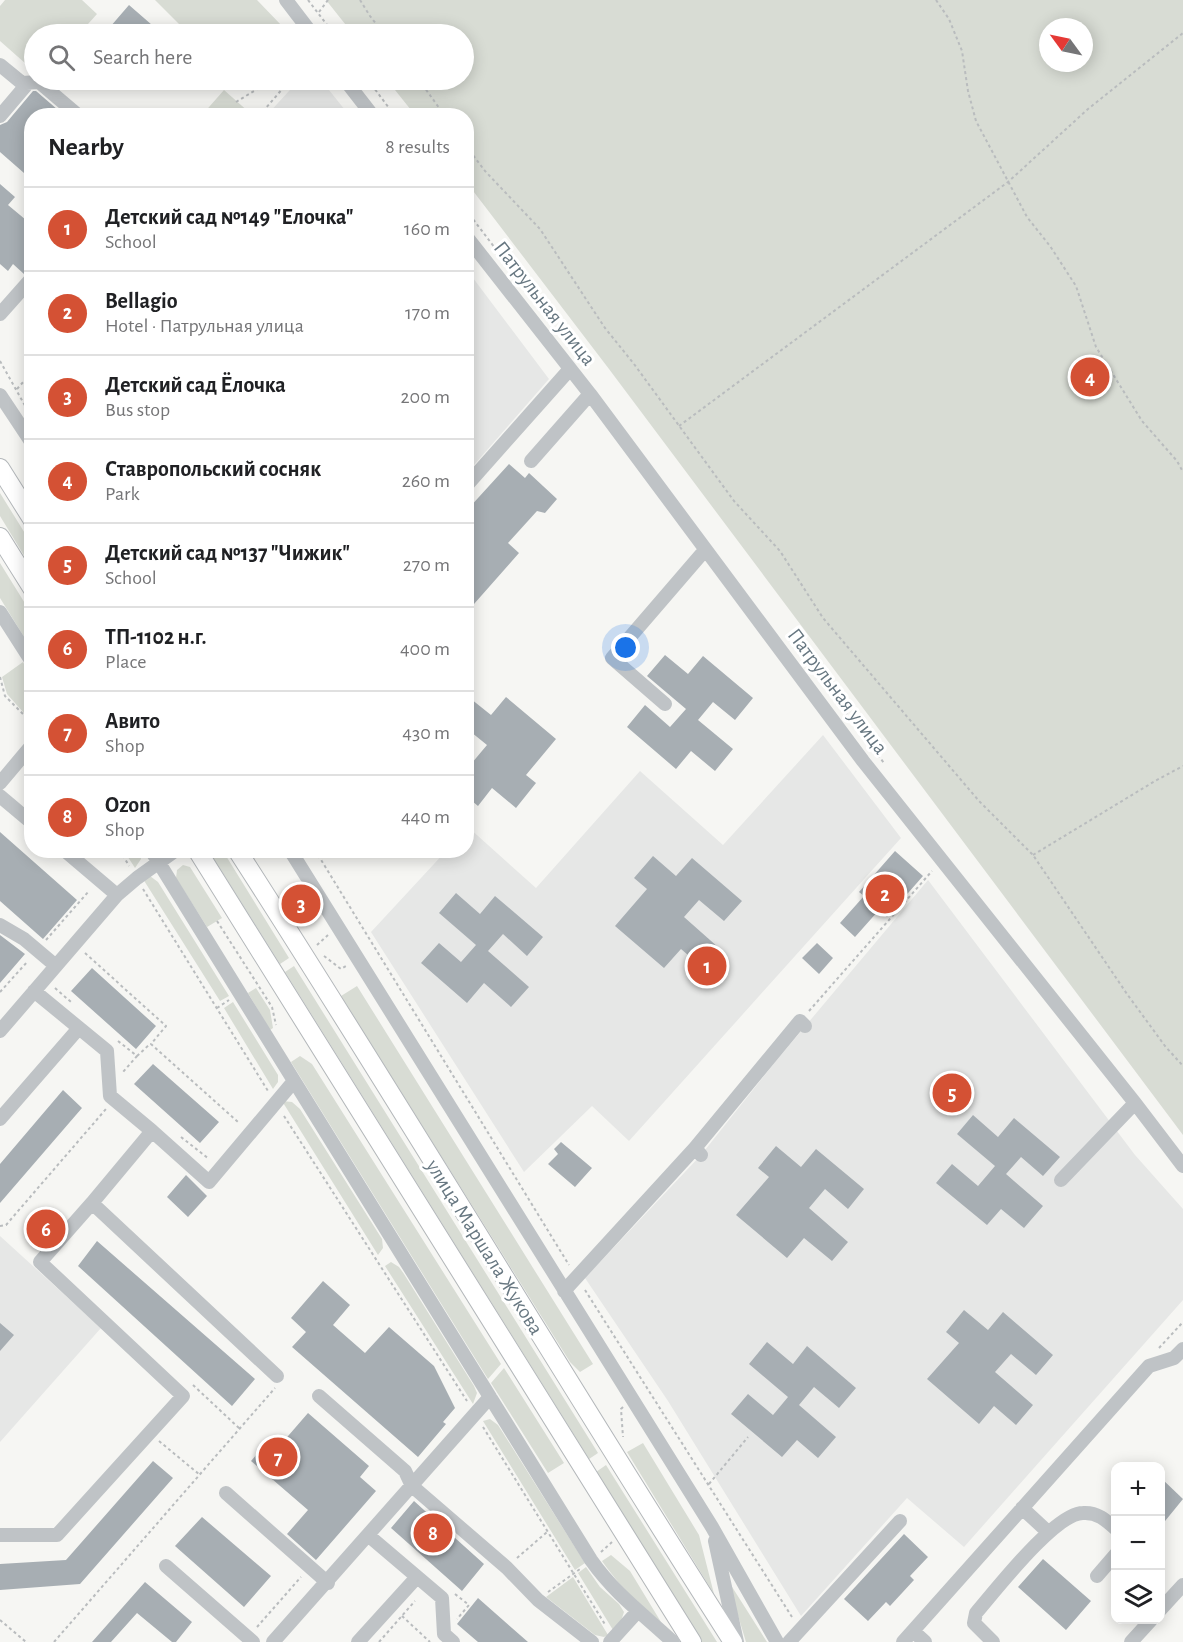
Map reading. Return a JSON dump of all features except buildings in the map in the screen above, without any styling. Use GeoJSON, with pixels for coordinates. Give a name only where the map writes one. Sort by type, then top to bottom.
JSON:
{"type":"FeatureCollection","features":[{"type":"Feature","properties":{"kind":"main road"},"geometry":{"type":"LineString","coordinates":[[0,468],[24,506]]}},
{"type":"Feature","properties":{"kind":"main road"},"geometry":{"type":"LineString","coordinates":[[0,537],[24,575]]}},
{"type":"Feature","properties":{"kind":"main road","name":"улица Маршала Жукова"},"geometry":{"type":"LineString","coordinates":[[202,858],[692,1642]]}},
{"type":"Feature","properties":{"kind":"main road","name":"улица Маршала Жукова"},"geometry":{"type":"LineString","coordinates":[[242,858],[622,1469],[735,1642]]}},
{"type":"Feature","properties":{"kind":"street"},"geometry":{"type":"LineString","coordinates":[[286,0],[305,24]]}},
{"type":"Feature","properties":{"kind":"street"},"geometry":{"type":"LineString","coordinates":[[0,65],[24,83]]}},
{"type":"Feature","properties":{"kind":"street"},"geometry":{"type":"LineString","coordinates":[[0,116],[24,88]]}},
{"type":"Feature","properties":{"kind":"street"},"geometry":{"type":"LineString","coordinates":[[48,90],[70,108]]}},
{"type":"Feature","properties":{"kind":"street"},"geometry":{"type":"LineString","coordinates":[[353,90],[367,108]]}},
{"type":"Feature","properties":{"kind":"street","name":"Патрульная улица"},"geometry":{"type":"LineString","coordinates":[[474,246],[590,394],[863,761],[1136,1102],[1183,1166]]}},
{"type":"Feature","properties":{"kind":"street"},"geometry":{"type":"LineString","coordinates":[[0,314],[24,288]]}},
{"type":"Feature","properties":{"kind":"street"},"geometry":{"type":"LineString","coordinates":[[474,477],[570,369]]}},
{"type":"Feature","properties":{"kind":"street"},"geometry":{"type":"LineString","coordinates":[[531,461],[590,394]]}},
{"type":"Feature","properties":{"kind":"street"},"geometry":{"type":"LineString","coordinates":[[0,395],[24,431]]}},
{"type":"Feature","properties":{"kind":"street"},"geometry":{"type":"LineString","coordinates":[[664,704],[612,658],[705,550]]}},
{"type":"Feature","properties":{"kind":"street"},"geometry":{"type":"LineString","coordinates":[[0,612],[24,650]]}},
{"type":"Feature","properties":{"kind":"street"},"geometry":{"type":"LineString","coordinates":[[0,783],[24,754]]}},
{"type":"Feature","properties":{"kind":"street"},"geometry":{"type":"LineString","coordinates":[[0,796],[24,816]]}},
{"type":"Feature","properties":{"kind":"street"},"geometry":{"type":"LineString","coordinates":[[73,858],[117,895]]}},
{"type":"Feature","properties":{"kind":"street"},"geometry":{"type":"LineString","coordinates":[[0,1031],[117,895],[137,878],[154,858]]}},
{"type":"Feature","properties":{"kind":"street"},"geometry":{"type":"LineString","coordinates":[[156,858],[591,1560],[607,1582],[638,1611],[658,1636],[673,1642]]}},
{"type":"Feature","properties":{"kind":"street"},"geometry":{"type":"LineString","coordinates":[[295,858],[712,1527],[777,1642]]}},
{"type":"Feature","properties":{"kind":"street"},"geometry":{"type":"LineString","coordinates":[[0,925],[24,939],[56,966]]}},
{"type":"Feature","properties":{"kind":"street"},"geometry":{"type":"LineString","coordinates":[[34,991],[107,1051],[110,1096],[209,1182],[294,1081]]}},
{"type":"Feature","properties":{"kind":"street"},"geometry":{"type":"LineString","coordinates":[[564,1291],[698,1152],[802,1023]]}},
{"type":"Feature","properties":{"kind":"street"},"geometry":{"type":"LineString","coordinates":[[0,1119],[79,1028]]}},
{"type":"Feature","properties":{"kind":"street"},"geometry":{"type":"LineString","coordinates":[[1061,1180],[1136,1102]]}},
{"type":"Feature","properties":{"kind":"street"},"geometry":{"type":"LineString","coordinates":[[0,1535],[57,1535],[183,1396],[40,1262],[152,1131]]}},
{"type":"Feature","properties":{"kind":"street"},"geometry":{"type":"LineString","coordinates":[[92,1203],[277,1380]]}},
{"type":"Feature","properties":{"kind":"street"},"geometry":{"type":"LineString","coordinates":[[903,1642],[1149,1366],[1174,1358],[1183,1349]]}},
{"type":"Feature","properties":{"kind":"street"},"geometry":{"type":"LineString","coordinates":[[319,1396],[405,1471],[412,1486],[507,1568],[538,1600],[592,1642]]}},
{"type":"Feature","properties":{"kind":"street"},"geometry":{"type":"LineString","coordinates":[[273,1642],[490,1397]]}},
{"type":"Feature","properties":{"kind":"street"},"geometry":{"type":"LineString","coordinates":[[226,1493],[327,1583]]}},
{"type":"Feature","properties":{"kind":"street"},"geometry":{"type":"LineString","coordinates":[[1022,1508],[1048,1532]]}},
{"type":"Feature","properties":{"kind":"street"},"geometry":{"type":"LineString","coordinates":[[993,1642],[976,1627],[974,1623],[976,1613],[1048,1532],[1067,1516],[1083,1513],[1104,1519],[1111,1525]]}},
{"type":"Feature","properties":{"kind":"street"},"geometry":{"type":"LineString","coordinates":[[789,1642],[900,1521]]}},
{"type":"Feature","properties":{"kind":"street"},"geometry":{"type":"LineString","coordinates":[[712,1527],[735,1642]]}},
{"type":"Feature","properties":{"kind":"street"},"geometry":{"type":"LineString","coordinates":[[369,1536],[442,1598],[444,1634],[453,1642]]}},
{"type":"Feature","properties":{"kind":"street"},"geometry":{"type":"LineString","coordinates":[[1097,1576],[1111,1560]]}},
{"type":"Feature","properties":{"kind":"street"},"geometry":{"type":"LineString","coordinates":[[166,1566],[250,1640]]}},
{"type":"Feature","properties":{"kind":"street"},"geometry":{"type":"LineString","coordinates":[[358,1642],[417,1577]]}},
{"type":"Feature","properties":{"kind":"street"},"geometry":{"type":"LineString","coordinates":[[1165,1605],[1183,1585]]}},
{"type":"Feature","properties":{"kind":"street"},"geometry":{"type":"LineString","coordinates":[[612,1640],[638,1611]]}},
{"type":"Feature","properties":{"kind":"street"},"geometry":{"type":"LineString","coordinates":[[1131,1642],[1147,1624]]}},
{"type":"Feature","properties":{"kind":"street"},"geometry":{"type":"LineString","coordinates":[[913,1631],[925,1642]]}},
{"type":"Feature","properties":{"kind":"path"},"geometry":{"type":"LineString","coordinates":[[308,0],[325,24]]}},
{"type":"Feature","properties":{"kind":"path"},"geometry":{"type":"LineString","coordinates":[[313,24],[328,0]]}},
{"type":"Feature","properties":{"kind":"path"},"geometry":{"type":"LineString","coordinates":[[360,0],[376,24]]}},
{"type":"Feature","properties":{"kind":"path"},"geometry":{"type":"LineString","coordinates":[[936,0],[949,19],[962,51],[968,91],[976,121],[1027,217],[1050,246],[1076,286],[1096,347],[1142,420],[1177,461],[1183,472]]}},
{"type":"Feature","properties":{"kind":"path"},"geometry":{"type":"LineString","coordinates":[[679,426],[1008,182],[1088,109],[1183,33]]}},
{"type":"Feature","properties":{"kind":"path"},"geometry":{"type":"LineString","coordinates":[[236,102],[256,90]]}},
{"type":"Feature","properties":{"kind":"path"},"geometry":{"type":"LineString","coordinates":[[266,108],[281,90]]}},
{"type":"Feature","properties":{"kind":"path"},"geometry":{"type":"LineString","coordinates":[[376,90],[389,108]]}},
{"type":"Feature","properties":{"kind":"path"},"geometry":{"type":"LineString","coordinates":[[426,90],[439,108]]}},
{"type":"Feature","properties":{"kind":"path"},"geometry":{"type":"LineString","coordinates":[[474,157],[540,229],[605,328],[734,501],[780,551],[823,618],[979,801],[1033,855],[1127,994],[1165,1046],[1183,1066]]}},
{"type":"Feature","properties":{"kind":"path"},"geometry":{"type":"LineString","coordinates":[[474,221],[517,277]]}},
{"type":"Feature","properties":{"kind":"path"},"geometry":{"type":"LineString","coordinates":[[0,361],[24,402]]}},
{"type":"Feature","properties":{"kind":"path"},"geometry":{"type":"LineString","coordinates":[[17,389],[24,381]]}},
{"type":"Feature","properties":{"kind":"path"},"geometry":{"type":"LineString","coordinates":[[0,676],[5,696],[24,715]]}},
{"type":"Feature","properties":{"kind":"path"},"geometry":{"type":"LineString","coordinates":[[840,705],[883,763]]}},
{"type":"Feature","properties":{"kind":"path"},"geometry":{"type":"LineString","coordinates":[[1033,855],[1183,766]]}},
{"type":"Feature","properties":{"kind":"path"},"geometry":{"type":"LineString","coordinates":[[125,858],[275,1102],[475,1414],[612,1640]]}},
{"type":"Feature","properties":{"kind":"path"},"geometry":{"type":"LineString","coordinates":[[320,858],[577,1278],[800,1629]]}},
{"type":"Feature","properties":{"kind":"path"},"geometry":{"type":"LineString","coordinates":[[802,1023],[928,873],[943,862]]}},
{"type":"Feature","properties":{"kind":"path"},"geometry":{"type":"LineString","coordinates":[[0,992],[99,880]]}},
{"type":"Feature","properties":{"kind":"path"},"geometry":{"type":"LineString","coordinates":[[217,921],[272,1007],[276,1025]]}},
{"type":"Feature","properties":{"kind":"path"},"geometry":{"type":"LineString","coordinates":[[80,950],[166,1026],[122,1072]]}},
{"type":"Feature","properties":{"kind":"path"},"geometry":{"type":"LineString","coordinates":[[112,1036],[136,1056]]}},
{"type":"Feature","properties":{"kind":"path"},"geometry":{"type":"LineString","coordinates":[[151,1044],[240,1124],[233,1131]]}},
{"type":"Feature","properties":{"kind":"path"},"geometry":{"type":"LineString","coordinates":[[0,1226],[6,1226],[115,1099]]}},
{"type":"Feature","properties":{"kind":"path"},"geometry":{"type":"LineString","coordinates":[[174,1131],[208,1160],[214,1152]]}},
{"type":"Feature","properties":{"kind":"path"},"geometry":{"type":"LineString","coordinates":[[54,1642],[240,1430],[277,1380]]}},
{"type":"Feature","properties":{"kind":"path"},"geometry":{"type":"LineString","coordinates":[[189,1382],[240,1430]]}},
{"type":"Feature","properties":{"kind":"path"},"geometry":{"type":"LineString","coordinates":[[709,1484],[748,1437]]}},
{"type":"Feature","properties":{"kind":"path"},"geometry":{"type":"LineString","coordinates":[[507,1568],[548,1532]]}},
{"type":"Feature","properties":{"kind":"path"},"geometry":{"type":"LineString","coordinates":[[538,1600],[613,1541]]}},
{"type":"Feature","properties":{"kind":"path"},"geometry":{"type":"LineString","coordinates":[[250,1640],[303,1575],[315,1572]]}},
{"type":"Feature","properties":{"kind":"path"},"geometry":{"type":"LineString","coordinates":[[379,1642],[428,1587]]}},
{"type":"Feature","properties":{"kind":"path"},"geometry":{"type":"LineString","coordinates":[[453,1591],[469,1605],[456,1619]]}},
{"type":"Feature","properties":{"kind":"path"},"geometry":{"type":"LineString","coordinates":[[402,1616],[430,1642]]}},
{"type":"Feature","properties":{"kind":"path"},"geometry":{"type":"LineString","coordinates":[[0,1620],[26,1642]]}},
{"type":"Feature","properties":{"kind":"shaded area"},"geometry":{"type":"Polygon","coordinates":[[[5,0],[82,0],[97,14],[88,24],[24,24],[24,62],[0,41],[0,6],[5,0]]]}},
{"type":"Feature","properties":{"kind":"shaded area"},"geometry":{"type":"Polygon","coordinates":[[[155,0],[257,0],[280,24],[179,24],[155,0]]]}},
{"type":"Feature","properties":{"kind":"shaded area"},"geometry":{"type":"Polygon","coordinates":[[[326,0],[1183,0],[1183,1135],[474,192],[474,108],[409,108],[395,90],[474,90],[474,24],[345,24],[326,0]]]}},
{"type":"Feature","properties":{"kind":"shaded area"},"geometry":{"type":"Polygon","coordinates":[[[224,90],[244,108],[208,108],[224,90]]]}},
{"type":"Feature","properties":{"kind":"shaded area"},"geometry":{"type":"Polygon","coordinates":[[[290,90],[329,90],[343,108],[273,108],[290,90]]]}},
{"type":"Feature","properties":{"kind":"shaded area"},"geometry":{"type":"Polygon","coordinates":[[[474,279],[549,379],[474,465],[474,279]]]}},
{"type":"Feature","properties":{"kind":"shaded area"},"geometry":{"type":"Polygon","coordinates":[[[0,493],[24,532],[24,555],[0,516],[0,493]]]}},
{"type":"Feature","properties":{"kind":"shaded area"},"geometry":{"type":"Polygon","coordinates":[[[0,563],[24,602],[24,637],[0,598],[0,563]]]}},
{"type":"Feature","properties":{"kind":"shaded area"},"geometry":{"type":"Polygon","coordinates":[[[23,662],[24,713],[7,694],[2,677],[23,662]]]}},
{"type":"Feature","properties":{"kind":"shaded area"},"geometry":{"type":"Polygon","coordinates":[[[823,735],[901,838],[629,1141],[592,1106],[524,1172],[371,932],[440,858],[474,858],[474,832],[536,888],[640,771],[723,845],[823,735]]]}},
{"type":"Feature","properties":{"kind":"shaded area"},"geometry":{"type":"Polygon","coordinates":[[[129,858],[141,858],[135,868],[129,858]]]}},
{"type":"Feature","properties":{"kind":"shaded area"},"geometry":{"type":"Polygon","coordinates":[[[213,858],[227,858],[289,958],[280,964],[213,858]]]}},
{"type":"Feature","properties":{"kind":"shaded area"},"geometry":{"type":"Polygon","coordinates":[[[183,865],[190,867],[222,918],[207,927],[176,878],[177,870],[183,865]]]}},
{"type":"Feature","properties":{"kind":"shaded area"},"geometry":{"type":"Polygon","coordinates":[[[150,876],[158,882],[229,996],[220,1001],[143,879],[150,876]]]}},
{"type":"Feature","properties":{"kind":"shaded area"},"geometry":{"type":"Polygon","coordinates":[[[928,880],[1135,1155],[1183,1209],[1183,1300],[964,1547],[907,1498],[801,1616],[668,1401],[585,1278],[701,1155],[776,1061],[928,880]]]}},
{"type":"Feature","properties":{"kind":"shaded area"},"geometry":{"type":"Polygon","coordinates":[[[294,966],[598,1453],[589,1459],[285,972],[294,966]]]}},
{"type":"Feature","properties":{"kind":"shaded area"},"geometry":{"type":"Polygon","coordinates":[[[357,986],[593,1364],[580,1372],[570,1362],[341,996],[357,986]]]}},
{"type":"Feature","properties":{"kind":"shaded area"},"geometry":{"type":"Polygon","coordinates":[[[256,988],[270,1010],[273,1028],[270,1030],[248,993],[256,988]]]}},
{"type":"Feature","properties":{"kind":"shaded area"},"geometry":{"type":"Polygon","coordinates":[[[233,1002],[278,1075],[278,1082],[273,1089],[224,1008],[233,1002]]]}},
{"type":"Feature","properties":{"kind":"shaded area"},"geometry":{"type":"Polygon","coordinates":[[[300,1056],[312,1064],[501,1364],[488,1379],[291,1062],[300,1056]]]}},
{"type":"Feature","properties":{"kind":"shaded area"},"geometry":{"type":"Polygon","coordinates":[[[282,1101],[292,1102],[300,1109],[382,1239],[383,1248],[378,1255],[282,1101]]]}},
{"type":"Feature","properties":{"kind":"shaded area"},"geometry":{"type":"Polygon","coordinates":[[[0,1236],[101,1328],[0,1442],[0,1236]]]}},
{"type":"Feature","properties":{"kind":"shaded area"},"geometry":{"type":"Polygon","coordinates":[[[391,1262],[404,1274],[474,1386],[477,1393],[473,1404],[385,1266],[391,1262]]]}},
{"type":"Feature","properties":{"kind":"shaded area"},"geometry":{"type":"Polygon","coordinates":[[[504,1368],[564,1463],[548,1473],[491,1383],[504,1368]]]}},
{"type":"Feature","properties":{"kind":"shaded area"},"geometry":{"type":"Polygon","coordinates":[[[490,1419],[498,1425],[585,1563],[575,1570],[483,1421],[490,1419]]]}},
{"type":"Feature","properties":{"kind":"shaded area"},"geometry":{"type":"Polygon","coordinates":[[[643,1443],[699,1535],[714,1594],[627,1452],[643,1443]]]}},
{"type":"Feature","properties":{"kind":"shaded area"},"geometry":{"type":"Polygon","coordinates":[[[606,1465],[717,1642],[702,1642],[596,1472],[606,1465]]]}},
{"type":"Feature","properties":{"kind":"shaded area"},"geometry":{"type":"Polygon","coordinates":[[[611,1555],[630,1571],[661,1622],[629,1594],[609,1571],[602,1561],[611,1555]]]}},
{"type":"Feature","properties":{"kind":"shaded area"},"geometry":{"type":"Polygon","coordinates":[[[586,1567],[600,1587],[619,1604],[624,1612],[621,1621],[613,1630],[578,1573],[586,1567]]]}},
{"type":"Feature","properties":{"kind":"shaded area"},"geometry":{"type":"Polygon","coordinates":[[[573,1577],[608,1635],[604,1637],[595,1635],[546,1597],[573,1577]]]}},
{"type":"Feature","properties":{"kind":"shaded area"},"geometry":{"type":"Polygon","coordinates":[[[727,1579],[767,1642],[746,1642],[727,1579]]]}},
{"type":"Feature","properties":{"kind":"place","name":"Ставропольский сосняк"},"geometry":{"type":"Point","coordinates":[1090,377]}},
{"type":"Feature","properties":{"kind":"place","name":"Bellagio"},"geometry":{"type":"Point","coordinates":[885,894]}},
{"type":"Feature","properties":{"kind":"place","name":"Детский сад Ёлочка"},"geometry":{"type":"Point","coordinates":[301,904]}},
{"type":"Feature","properties":{"kind":"place","name":"Детский сад №149 \"Елочка\""},"geometry":{"type":"Point","coordinates":[707,966]}},
{"type":"Feature","properties":{"kind":"place","name":"Детский сад №137 \"Чижик\""},"geometry":{"type":"Point","coordinates":[952,1093]}},
{"type":"Feature","properties":{"kind":"place","name":"ТП-1102 н.г."},"geometry":{"type":"Point","coordinates":[46,1229]}},
{"type":"Feature","properties":{"kind":"place","name":"Авито"},"geometry":{"type":"Point","coordinates":[278,1457]}},
{"type":"Feature","properties":{"kind":"place","name":"Ozon"},"geometry":{"type":"Point","coordinates":[433,1533]}}]}
